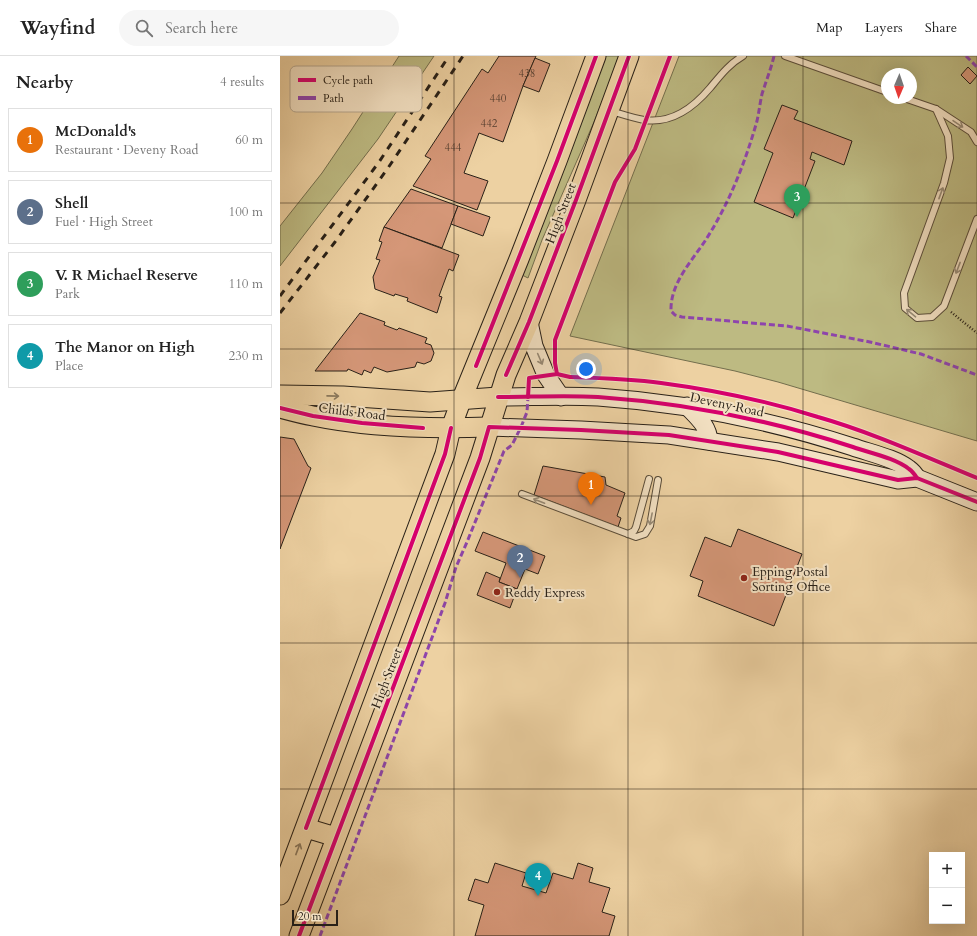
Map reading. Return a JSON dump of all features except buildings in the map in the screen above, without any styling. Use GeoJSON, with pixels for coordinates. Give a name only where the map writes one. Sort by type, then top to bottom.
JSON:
{"type":"FeatureCollection","features":[{"type":"Feature","properties":{"kind":"main road","name":"High Street"},"geometry":{"type":"LineString","coordinates":[[280,895],[445,454],[451,428],[461,401],[519,259],[596,56]]}},
{"type":"Feature","properties":{"kind":"main road","name":"High Street"},"geometry":{"type":"LineString","coordinates":[[299,936],[480,458],[506,375],[529,322],[629,56]]}},
{"type":"Feature","properties":{"kind":"main road","name":"Childs Road"},"geometry":{"type":"LineString","coordinates":[[280,394],[343,396],[430,402],[461,401],[498,397]]}},
{"type":"Feature","properties":{"kind":"main road","name":"Childs Road"},"geometry":{"type":"LineString","coordinates":[[280,408],[312,416],[362,423],[423,428],[489,427]]}},
{"type":"Feature","properties":{"kind":"main road"},"geometry":{"type":"LineString","coordinates":[[306,828],[336,838]]}},
{"type":"Feature","properties":{"kind":"street"},"geometry":{"type":"LineString","coordinates":[[529,322],[534,346],[546,375],[561,397]]}},
{"type":"Feature","properties":{"kind":"street","name":"Deveny Road"},"geometry":{"type":"LineString","coordinates":[[498,397],[622,399],[688,406],[748,417],[846,445],[896,462],[910,469],[917,478]]}},
{"type":"Feature","properties":{"kind":"street"},"geometry":{"type":"LineString","coordinates":[[688,406],[703,423],[708,432],[709,441]]}},
{"type":"Feature","properties":{"kind":"street","name":"Deveny Road"},"geometry":{"type":"LineString","coordinates":[[489,427],[637,432],[709,441],[778,452],[898,480],[917,478],[977,502]]}},
{"type":"Feature","properties":{"kind":"lane"},"geometry":{"type":"LineString","coordinates":[[609,110],[646,120],[671,118],[692,107],[723,72],[743,56]]}},
{"type":"Feature","properties":{"kind":"lane"},"geometry":{"type":"LineString","coordinates":[[785,56],[881,90]]}},
{"type":"Feature","properties":{"kind":"lane"},"geometry":{"type":"LineString","coordinates":[[917,102],[936,109],[970,132],[977,142]]}},
{"type":"Feature","properties":{"kind":"lane"},"geometry":{"type":"LineString","coordinates":[[936,109],[948,136],[950,158],[944,183],[904,293],[905,308],[916,318],[932,317],[944,306],[977,219]]}},
{"type":"Feature","properties":{"kind":"lane"},"geometry":{"type":"LineString","coordinates":[[628,534],[634,531],[636,527],[648,479]]}},
{"type":"Feature","properties":{"kind":"lane"},"geometry":{"type":"LineString","coordinates":[[522,494],[636,537],[645,534],[648,530],[658,480]]}},
{"type":"Feature","properties":{"kind":"path"},"geometry":{"type":"LineString","coordinates":[[944,306],[977,333]]}},
{"type":"Feature","properties":{"kind":"shaded area"},"geometry":{"type":"Polygon","coordinates":[[[399,56],[434,56],[422,74],[422,66],[393,66],[399,56]]]}},
{"type":"Feature","properties":{"kind":"shaded area"},"geometry":{"type":"Polygon","coordinates":[[[604,56],[620,56],[594,122],[542,240],[528,278],[522,275],[604,56]]]}},
{"type":"Feature","properties":{"kind":"shaded area"},"geometry":{"type":"Polygon","coordinates":[[[679,56],[977,56],[977,441],[778,382],[735,371],[570,336],[679,56]]]}},
{"type":"Feature","properties":{"kind":"shaded area"},"geometry":{"type":"Polygon","coordinates":[[[363,112],[396,112],[378,139],[280,266],[280,226],[322,173],[363,112]]]}},
{"type":"Feature","properties":{"kind":"railway"},"geometry":{"type":"LineString","coordinates":[[422,97],[449,56]]}},
{"type":"Feature","properties":{"kind":"railway"},"geometry":{"type":"LineString","coordinates":[[280,313],[335,242],[388,168],[463,56]]}},
{"type":"Feature","properties":{"kind":"railway"},"geometry":{"type":"LineString","coordinates":[[280,296],[379,162],[412,112]]}},
{"type":"Feature","properties":{"kind":"marked path"},"geometry":{"type":"LineString","coordinates":[[774,56],[762,94],[757,121],[736,183],[714,227],[682,274],[674,292],[671,311],[675,315],[682,317],[787,326],[870,342],[921,354],[977,375]]}},
{"type":"Feature","properties":{"kind":"marked path"},"geometry":{"type":"LineString","coordinates":[[966,56],[977,67]]}},
{"type":"Feature","properties":{"kind":"marked path"},"geometry":{"type":"LineString","coordinates":[[320,936],[445,603],[456,567],[504,451],[512,445],[521,427],[527,412],[528,397]]}},
{"type":"Feature","properties":{"kind":"cycle path"},"geometry":{"type":"LineString","coordinates":[[476,366],[557,161],[596,56]]}},
{"type":"Feature","properties":{"kind":"cycle path"},"geometry":{"type":"LineString","coordinates":[[506,375],[529,322],[629,56]]}},
{"type":"Feature","properties":{"kind":"cycle path"},"geometry":{"type":"LineString","coordinates":[[528,397],[529,378],[557,374],[555,363],[555,340],[615,182],[635,149],[670,56]]}},
{"type":"Feature","properties":{"kind":"cycle path"},"geometry":{"type":"LineString","coordinates":[[557,374],[570,377],[661,383],[701,389],[760,401],[799,411],[858,430],[977,478]]}},
{"type":"Feature","properties":{"kind":"cycle path"},"geometry":{"type":"LineString","coordinates":[[498,397],[598,397],[695,408],[727,414],[822,437],[882,456],[903,465],[917,478]]}},
{"type":"Feature","properties":{"kind":"cycle path"},"geometry":{"type":"LineString","coordinates":[[280,408],[313,416],[362,423],[423,428]]}},
{"type":"Feature","properties":{"kind":"cycle path"},"geometry":{"type":"LineString","coordinates":[[299,936],[480,458],[489,427],[669,435],[778,452],[898,480],[917,478],[977,502]]}},
{"type":"Feature","properties":{"kind":"cycle path"},"geometry":{"type":"LineString","coordinates":[[306,828],[445,454],[451,428]]}},
{"type":"Feature","properties":{"kind":"place","name":"V. R Michael Reserve"},"geometry":{"type":"Point","coordinates":[797,217]}},
{"type":"Feature","properties":{"kind":"place","name":"McDonald's"},"geometry":{"type":"Point","coordinates":[591,505]}},
{"type":"Feature","properties":{"kind":"place","name":"Shell"},"geometry":{"type":"Point","coordinates":[520,578]}},
{"type":"Feature","properties":{"kind":"place","name":"Epping Postal Sorting Office"},"geometry":{"type":"Point","coordinates":[744,578]}},
{"type":"Feature","properties":{"kind":"place","name":"Reddy Express"},"geometry":{"type":"Point","coordinates":[497,592]}},
{"type":"Feature","properties":{"kind":"place","name":"The Manor on High"},"geometry":{"type":"Point","coordinates":[538,896]}}]}
